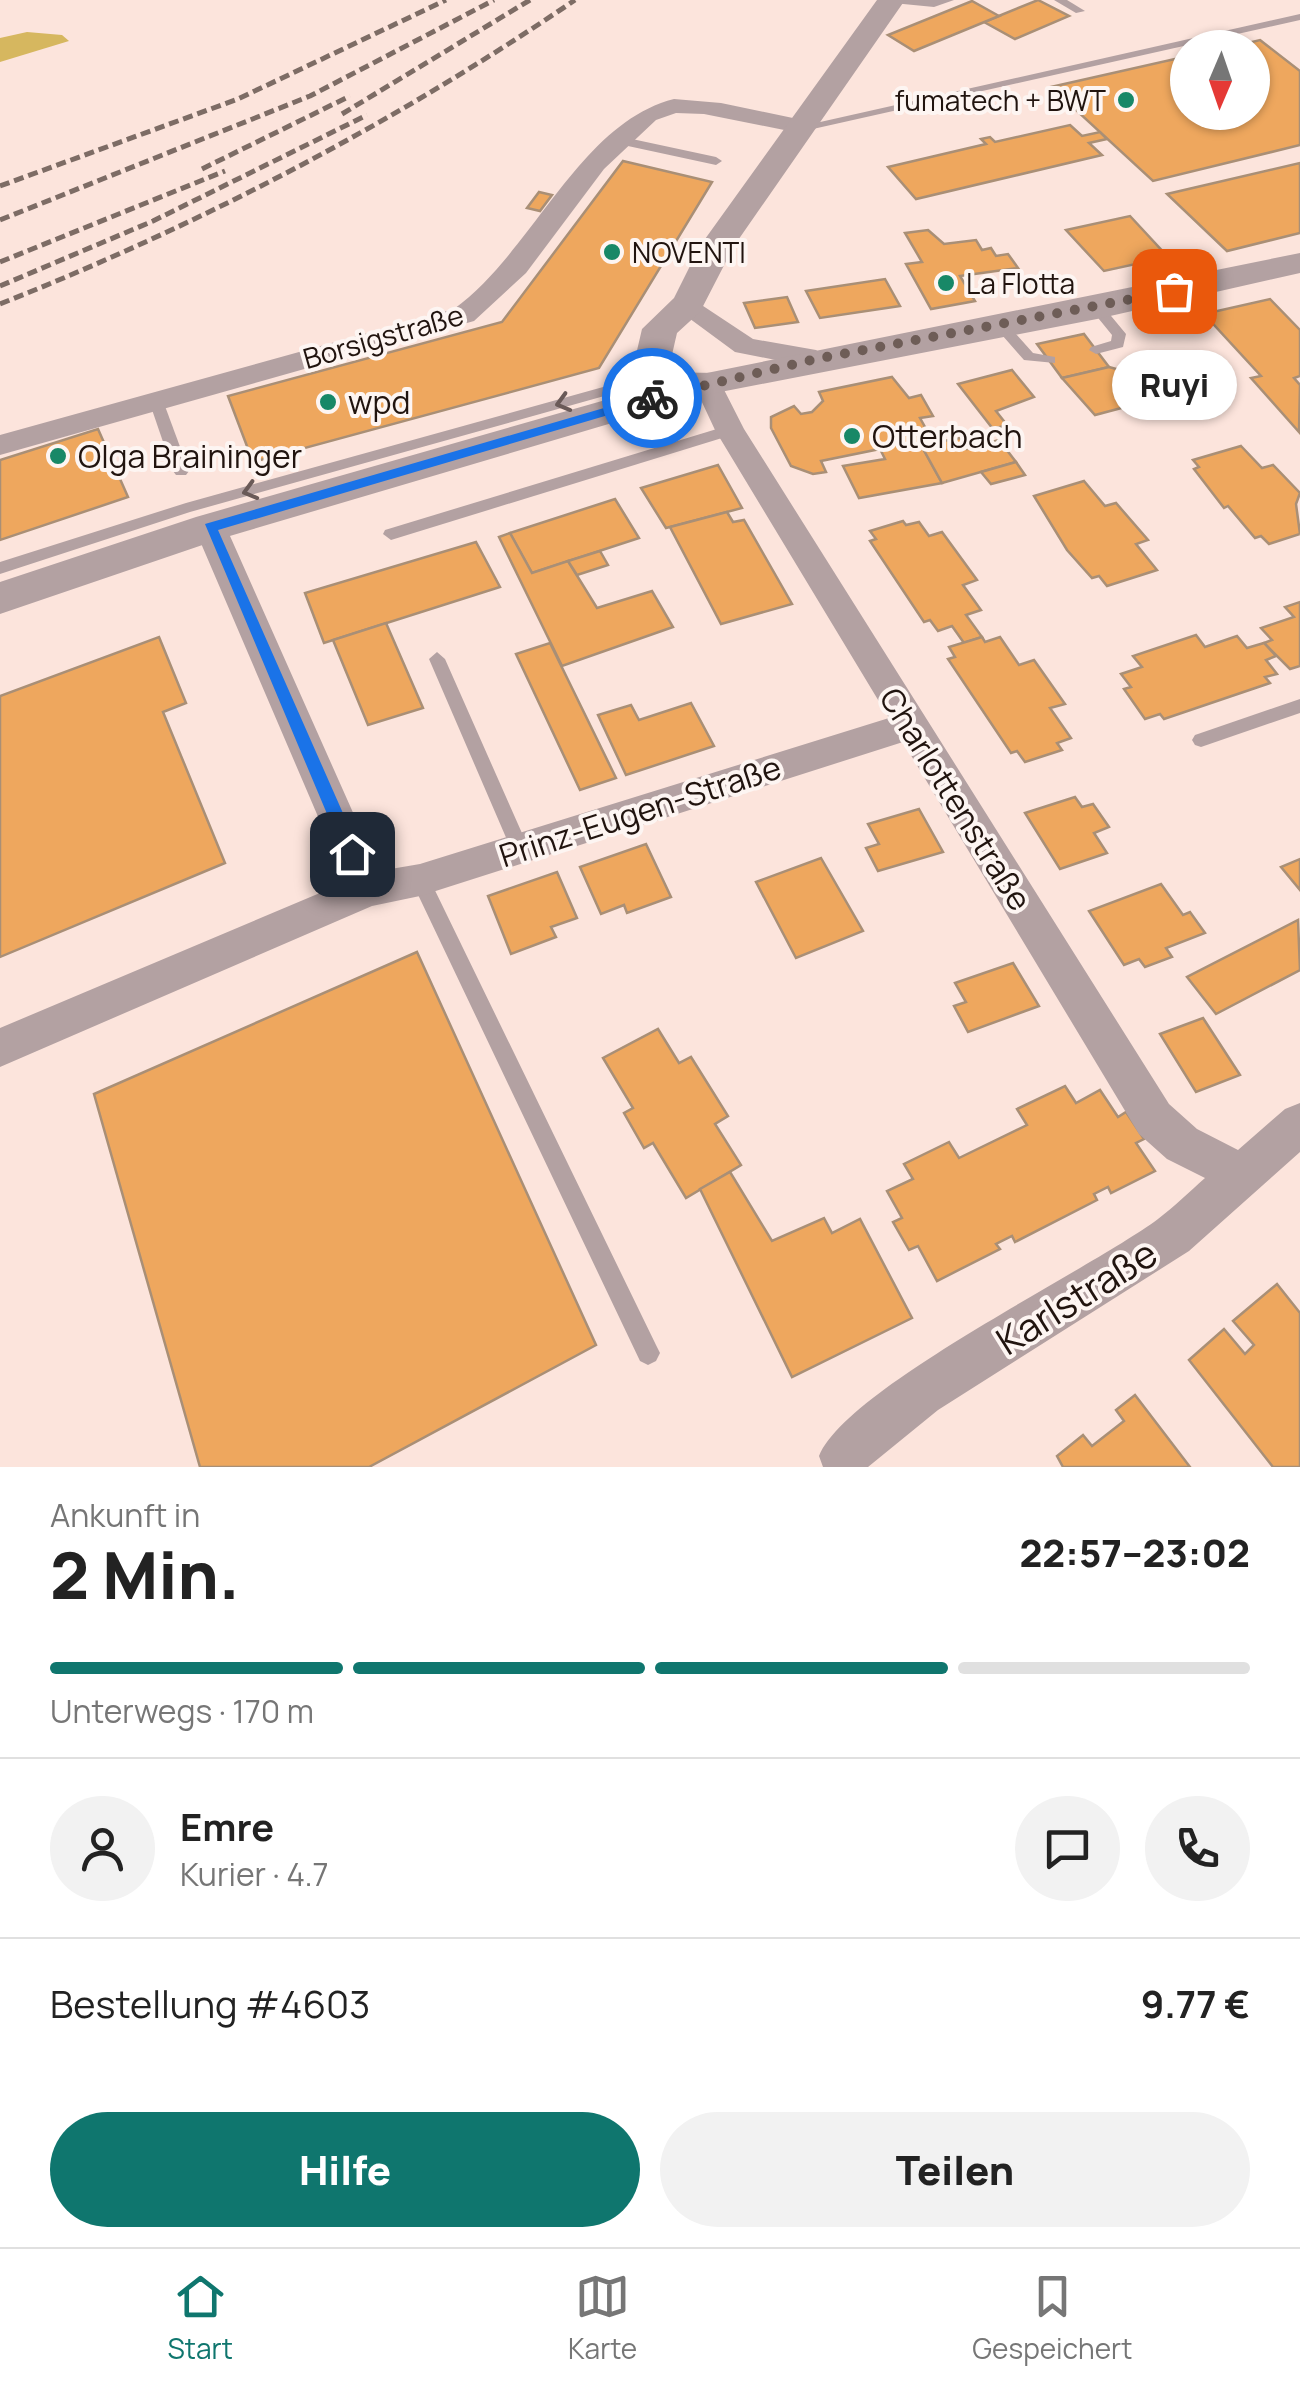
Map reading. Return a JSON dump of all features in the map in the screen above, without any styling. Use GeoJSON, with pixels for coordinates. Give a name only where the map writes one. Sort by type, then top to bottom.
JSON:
{"type":"FeatureCollection","features":[{"type":"Feature","properties":{"kind":"street"},"geometry":{"type":"LineString","coordinates":[[660,386],[653,359],[660,329],[688,304],[717,246],[892,0]]}},
{"type":"Feature","properties":{"kind":"street","name":"Borsigstraße"},"geometry":{"type":"LineString","coordinates":[[0,445],[155,398],[443,323],[480,306],[496,294],[618,140],[645,114],[674,106],[804,127]]}},
{"type":"Feature","properties":{"kind":"street"},"geometry":{"type":"LineString","coordinates":[[0,598],[660,386],[1002,327],[1300,263]]}},
{"type":"Feature","properties":{"kind":"street"},"geometry":{"type":"LineString","coordinates":[[688,304],[746,346],[816,359]]}},
{"type":"Feature","properties":{"kind":"street"},"geometry":{"type":"LineString","coordinates":[[688,304],[711,379]]}},
{"type":"Feature","properties":{"kind":"street","name":"Charlottenstraße"},"geometry":{"type":"LineString","coordinates":[[711,379],[730,430],[1154,1120],[1182,1144],[1245,1176]]}},
{"type":"Feature","properties":{"kind":"street"},"geometry":{"type":"LineString","coordinates":[[210,528],[368,890]]}},
{"type":"Feature","properties":{"kind":"street","name":"Prinz-Eugen-Straße"},"geometry":{"type":"LineString","coordinates":[[0,1048],[368,890],[420,880],[520,850],[910,726]]}},
{"type":"Feature","properties":{"kind":"street","name":"Karlstraße"},"geometry":{"type":"LineString","coordinates":[[843,1456],[922,1392],[1173,1235],[1300,1124]]}},
{"type":"Feature","properties":{"kind":"lane"},"geometry":{"type":"LineString","coordinates":[[892,0],[934,4],[949,0]]}},
{"type":"Feature","properties":{"kind":"lane"},"geometry":{"type":"LineString","coordinates":[[1059,0],[1080,11]]}},
{"type":"Feature","properties":{"kind":"lane"},"geometry":{"type":"LineString","coordinates":[[804,127],[1300,17]]}},
{"type":"Feature","properties":{"kind":"lane"},"geometry":{"type":"LineString","coordinates":[[618,140],[716,161]]}},
{"type":"Feature","properties":{"kind":"lane"},"geometry":{"type":"LineString","coordinates":[[1096,350],[1118,344],[1119,334],[1097,308]]}},
{"type":"Feature","properties":{"kind":"lane"},"geometry":{"type":"LineString","coordinates":[[1002,327],[1028,357],[1050,360]]}},
{"type":"Feature","properties":{"kind":"lane"},"geometry":{"type":"LineString","coordinates":[[0,568],[186,508],[660,386]]}},
{"type":"Feature","properties":{"kind":"lane"},"geometry":{"type":"LineString","coordinates":[[155,398],[181,471]]}},
{"type":"Feature","properties":{"kind":"lane"},"geometry":{"type":"LineString","coordinates":[[391,534],[730,430]]}},
{"type":"Feature","properties":{"kind":"lane"},"geometry":{"type":"LineString","coordinates":[[437,659],[520,850]]}},
{"type":"Feature","properties":{"kind":"lane"},"geometry":{"type":"LineString","coordinates":[[1201,740],[1300,706]]}},
{"type":"Feature","properties":{"kind":"lane"},"geometry":{"type":"LineString","coordinates":[[420,880],[648,1352]]}},
{"type":"Feature","properties":{"kind":"shaded area"},"geometry":{"type":"Polygon","coordinates":[[[27,32],[62,35],[69,41],[0,62],[0,38],[27,32]]]}},
{"type":"Feature","properties":{"kind":"building"},"geometry":{"type":"Polygon","coordinates":[[[1038,0],[1069,16],[1015,39],[984,22],[1038,0]]]}},
{"type":"Feature","properties":{"kind":"building"},"geometry":{"type":"Polygon","coordinates":[[[972,1],[999,16],[914,51],[888,35],[972,1]]]}},
{"type":"Feature","properties":{"kind":"building","name":"fumatech + BWT"},"geometry":{"type":"Polygon","coordinates":[[[1270,48],[1300,71],[1300,145],[1153,181],[1051,87],[1170,60],[1170,130],[1270,130],[1270,48]]]}},
{"type":"Feature","properties":{"kind":"building"},"geometry":{"type":"Polygon","coordinates":[[[1070,125],[1082,136],[1100,132],[1107,139],[1089,143],[1102,155],[916,199],[888,167],[986,144],[981,139],[990,137],[995,142],[1070,125]]]}},
{"type":"Feature","properties":{"kind":"building","name":"NOVENTI"},"geometry":{"type":"Polygon","coordinates":[[[623,161],[712,182],[599,368],[253,462],[228,396],[502,322],[623,161]]]}},
{"type":"Feature","properties":{"kind":"building"},"geometry":{"type":"Polygon","coordinates":[[[1300,163],[1300,233],[1227,251],[1167,194],[1300,163]]]}},
{"type":"Feature","properties":{"kind":"building"},"geometry":{"type":"Polygon","coordinates":[[[539,192],[552,195],[540,211],[527,208],[539,192]]]}},
{"type":"Feature","properties":{"kind":"building"},"geometry":{"type":"Polygon","coordinates":[[[1130,216],[1168,257],[1104,271],[1066,230],[1130,216]]]}},
{"type":"Feature","properties":{"kind":"building"},"geometry":{"type":"Polygon","coordinates":[[[928,230],[944,244],[976,240],[982,250],[991,248],[996,256],[1008,254],[1018,268],[960,276],[975,301],[931,309],[906,264],[922,262],[905,233],[928,230]]]}},
{"type":"Feature","properties":{"kind":"building"},"geometry":{"type":"Polygon","coordinates":[[[885,279],[900,306],[820,318],[806,291],[885,279]]]}},
{"type":"Feature","properties":{"kind":"building"},"geometry":{"type":"Polygon","coordinates":[[[787,297],[798,322],[755,328],[744,303],[787,297]]]}},
{"type":"Feature","properties":{"kind":"building"},"geometry":{"type":"Polygon","coordinates":[[[1270,299],[1300,330],[1300,376],[1294,378],[1300,385],[1299,432],[1251,378],[1261,376],[1204,314],[1270,299]]]}},
{"type":"Feature","properties":{"kind":"building"},"geometry":{"type":"Polygon","coordinates":[[[1084,334],[1109,367],[1062,378],[1037,344],[1084,334]]]}},
{"type":"Feature","properties":{"kind":"building"},"geometry":{"type":"Polygon","coordinates":[[[1109,367],[1142,376],[1159,398],[1095,415],[1062,378],[1109,367]]]}},
{"type":"Feature","properties":{"kind":"building"},"geometry":{"type":"Polygon","coordinates":[[[1170,368],[1190,391],[1159,398],[1142,376],[1170,368]]]}},
{"type":"Feature","properties":{"kind":"building"},"geometry":{"type":"Polygon","coordinates":[[[1012,370],[1034,397],[996,411],[1007,425],[993,429],[958,384],[1012,370]]]}},
{"type":"Feature","properties":{"kind":"building","name":"Otterbach"},"geometry":{"type":"Polygon","coordinates":[[[892,377],[909,398],[921,395],[933,416],[920,418],[934,443],[921,445],[942,483],[859,498],[843,466],[885,459],[880,449],[821,461],[826,472],[813,474],[791,466],[771,428],[771,417],[794,406],[801,414],[812,412],[823,401],[819,392],[892,377]]]}},
{"type":"Feature","properties":{"kind":"building"},"geometry":{"type":"Polygon","coordinates":[[[98,429],[128,497],[0,540],[0,460],[98,429]]]}},
{"type":"Feature","properties":{"kind":"building"},"geometry":{"type":"Polygon","coordinates":[[[961,438],[967,449],[999,440],[1016,462],[942,483],[921,445],[961,438]]]}},
{"type":"Feature","properties":{"kind":"building"},"geometry":{"type":"Polygon","coordinates":[[[1241,446],[1262,468],[1273,465],[1300,493],[1296,504],[1300,534],[1269,544],[1261,536],[1255,538],[1228,506],[1224,508],[1194,469],[1199,467],[1193,460],[1241,446]]]}},
{"type":"Feature","properties":{"kind":"building"},"geometry":{"type":"Polygon","coordinates":[[[1016,462],[1025,475],[991,484],[981,472],[1016,462]]]}},
{"type":"Feature","properties":{"kind":"building"},"geometry":{"type":"Polygon","coordinates":[[[718,465],[742,508],[666,528],[641,488],[718,465]]]}},
{"type":"Feature","properties":{"kind":"building"},"geometry":{"type":"Polygon","coordinates":[[[1084,481],[1105,506],[1116,503],[1148,540],[1136,544],[1157,570],[1107,586],[1099,576],[1092,578],[1067,550],[1034,496],[1084,481]]]}},
{"type":"Feature","properties":{"kind":"building"},"geometry":{"type":"Polygon","coordinates":[[[615,499],[639,538],[532,573],[510,533],[615,499]]]}},
{"type":"Feature","properties":{"kind":"building"},"geometry":{"type":"Polygon","coordinates":[[[727,512],[733,522],[744,520],[792,604],[721,624],[670,527],[727,512]]]}},
{"type":"Feature","properties":{"kind":"building"},"geometry":{"type":"Polygon","coordinates":[[[903,521],[906,525],[919,522],[929,536],[942,532],[977,580],[963,585],[981,610],[966,615],[982,637],[964,643],[952,626],[938,631],[930,620],[924,622],[870,541],[876,539],[870,531],[903,521]]]}},
{"type":"Feature","properties":{"kind":"building"},"geometry":{"type":"Polygon","coordinates":[[[510,533],[532,573],[568,561],[597,608],[652,591],[673,627],[562,666],[499,537],[510,533]]]}},
{"type":"Feature","properties":{"kind":"building"},"geometry":{"type":"Polygon","coordinates":[[[476,542],[500,587],[324,643],[305,593],[476,542]]]}},
{"type":"Feature","properties":{"kind":"building"},"geometry":{"type":"Polygon","coordinates":[[[600,551],[608,565],[577,575],[568,561],[600,551]]]}},
{"type":"Feature","properties":{"kind":"building"},"geometry":{"type":"Polygon","coordinates":[[[1300,602],[1300,666],[1290,669],[1264,643],[1272,640],[1261,628],[1294,617],[1285,607],[1300,602]]]}},
{"type":"Feature","properties":{"kind":"building"},"geometry":{"type":"Polygon","coordinates":[[[386,623],[423,708],[368,725],[333,640],[386,623]]]}},
{"type":"Feature","properties":{"kind":"building"},"geometry":{"type":"Polygon","coordinates":[[[1196,635],[1205,647],[1237,636],[1247,648],[1264,643],[1276,656],[1266,660],[1277,674],[1265,677],[1270,683],[1164,719],[1160,714],[1145,719],[1124,689],[1131,687],[1121,674],[1142,667],[1133,656],[1196,635]]]}},
{"type":"Feature","properties":{"kind":"building"},"geometry":{"type":"Polygon","coordinates":[[[159,637],[186,703],[163,712],[225,863],[0,957],[0,696],[159,637]]]}},
{"type":"Feature","properties":{"kind":"building"},"geometry":{"type":"Polygon","coordinates":[[[982,637],[985,642],[1000,637],[1019,665],[1034,660],[1065,704],[1050,708],[1071,738],[1057,743],[1062,750],[1025,762],[1017,751],[1011,753],[948,659],[955,657],[949,647],[982,637]]]}},
{"type":"Feature","properties":{"kind":"building"},"geometry":{"type":"Polygon","coordinates":[[[550,643],[616,778],[580,790],[516,654],[550,643]]]}},
{"type":"Feature","properties":{"kind":"building"},"geometry":{"type":"Polygon","coordinates":[[[691,703],[714,746],[626,775],[598,715],[631,705],[639,720],[691,703]]]}},
{"type":"Feature","properties":{"kind":"building"},"geometry":{"type":"Polygon","coordinates":[[[1075,797],[1082,807],[1093,804],[1109,827],[1094,833],[1107,853],[1060,869],[1025,813],[1075,797]]]}},
{"type":"Feature","properties":{"kind":"building"},"geometry":{"type":"Polygon","coordinates":[[[919,809],[943,852],[878,871],[866,848],[879,844],[868,824],[919,809]]]}},
{"type":"Feature","properties":{"kind":"building"},"geometry":{"type":"Polygon","coordinates":[[[646,844],[671,897],[627,913],[624,905],[601,914],[580,867],[646,844]]]}},
{"type":"Feature","properties":{"kind":"building"},"geometry":{"type":"Polygon","coordinates":[[[821,858],[863,931],[796,958],[756,882],[821,858]]]}},
{"type":"Feature","properties":{"kind":"building"},"geometry":{"type":"Polygon","coordinates":[[[1300,859],[1300,890],[1281,867],[1300,859]]]}},
{"type":"Feature","properties":{"kind":"building"},"geometry":{"type":"Polygon","coordinates":[[[557,872],[577,918],[551,927],[556,937],[511,954],[488,896],[557,872]]]}},
{"type":"Feature","properties":{"kind":"building"},"geometry":{"type":"Polygon","coordinates":[[[1161,884],[1183,915],[1190,912],[1205,933],[1166,948],[1172,957],[1145,967],[1139,959],[1124,965],[1089,911],[1161,884]]]}},
{"type":"Feature","properties":{"kind":"building"},"geometry":{"type":"Polygon","coordinates":[[[1298,920],[1300,970],[1216,1014],[1187,977],[1298,920]]]}},
{"type":"Feature","properties":{"kind":"building"},"geometry":{"type":"Polygon","coordinates":[[[417,952],[596,1345],[369,1467],[200,1467],[94,1094],[417,952]]]}},
{"type":"Feature","properties":{"kind":"building"},"geometry":{"type":"Polygon","coordinates":[[[1013,963],[1039,1006],[968,1032],[954,1006],[966,1002],[955,983],[1013,963]]]}},
{"type":"Feature","properties":{"kind":"building"},"geometry":{"type":"Polygon","coordinates":[[[1203,1018],[1240,1075],[1196,1092],[1160,1034],[1203,1018]]]}},
{"type":"Feature","properties":{"kind":"building"},"geometry":{"type":"Polygon","coordinates":[[[658,1029],[679,1063],[691,1057],[728,1116],[715,1124],[741,1165],[686,1198],[653,1143],[644,1148],[624,1113],[633,1108],[603,1058],[658,1029]]]}},
{"type":"Feature","properties":{"kind":"building"},"geometry":{"type":"Polygon","coordinates":[[[1065,1086],[1076,1103],[1100,1090],[1118,1117],[1126,1112],[1144,1139],[1136,1143],[1155,1171],[1111,1193],[1108,1187],[1094,1194],[1097,1200],[1015,1242],[1012,1236],[996,1244],[1000,1249],[937,1281],[918,1246],[909,1250],[893,1222],[902,1218],[887,1191],[913,1179],[904,1164],[949,1142],[959,1158],[1027,1125],[1017,1109],[1065,1086]]]}},
{"type":"Feature","properties":{"kind":"building"},"geometry":{"type":"Polygon","coordinates":[[[730,1172],[772,1241],[824,1218],[832,1233],[860,1219],[912,1318],[792,1377],[700,1189],[730,1172]]]}},
{"type":"Feature","properties":{"kind":"building"},"geometry":{"type":"Polygon","coordinates":[[[1277,1284],[1300,1313],[1300,1467],[1273,1467],[1189,1360],[1224,1329],[1245,1354],[1254,1345],[1233,1321],[1277,1284]]]}},
{"type":"Feature","properties":{"kind":"building"},"geometry":{"type":"Polygon","coordinates":[[[1135,1395],[1190,1467],[1063,1467],[1057,1456],[1083,1435],[1092,1446],[1124,1421],[1116,1410],[1135,1395]]]}},
{"type":"Feature","properties":{"kind":"railway"},"geometry":{"type":"LineString","coordinates":[[0,186],[238,99],[446,0]]}},
{"type":"Feature","properties":{"kind":"railway"},"geometry":{"type":"LineString","coordinates":[[0,220],[310,96],[494,0]]}},
{"type":"Feature","properties":{"kind":"railway"},"geometry":{"type":"LineString","coordinates":[[342,114],[530,0]]}},
{"type":"Feature","properties":{"kind":"railway"},"geometry":{"type":"LineString","coordinates":[[0,304],[150,240],[296,168],[437,88],[575,0]]}},
{"type":"Feature","properties":{"kind":"railway"},"geometry":{"type":"LineString","coordinates":[[202,169],[350,96]]}},
{"type":"Feature","properties":{"kind":"railway"},"geometry":{"type":"LineString","coordinates":[[0,286],[153,221],[367,115]]}},
{"type":"Feature","properties":{"kind":"railway"},"geometry":{"type":"LineString","coordinates":[[0,262],[225,171]]}},
{"type":"Feature","properties":{"kind":"way so far"},"geometry":{"type":"LineString","coordinates":[[652,398],[816,359],[1002,327],[1174,291]]}},
{"type":"Feature","properties":{"kind":"place","name":"fumatech + BWT"},"geometry":{"type":"Point","coordinates":[1126,100]}},
{"type":"Feature","properties":{"kind":"place","name":"NOVENTI"},"geometry":{"type":"Point","coordinates":[612,252]}},
{"type":"Feature","properties":{"kind":"place","name":"La Flotta"},"geometry":{"type":"Point","coordinates":[946,283]}},
{"type":"Feature","properties":{"kind":"place","name":"Ruyi"},"geometry":{"type":"Point","coordinates":[1174,291]}},
{"type":"Feature","properties":{"kind":"place","name":"wpd"},"geometry":{"type":"Point","coordinates":[328,402]}},
{"type":"Feature","properties":{"kind":"place","name":"Otterbach"},"geometry":{"type":"Point","coordinates":[852,436]}},
{"type":"Feature","properties":{"kind":"place","name":"Olga Braininger"},"geometry":{"type":"Point","coordinates":[58,456]}},
{"type":"Feature","properties":{"kind":"route"},"geometry":{"type":"LineString","coordinates":[[352,854],[210,528],[652,398]]}}]}
